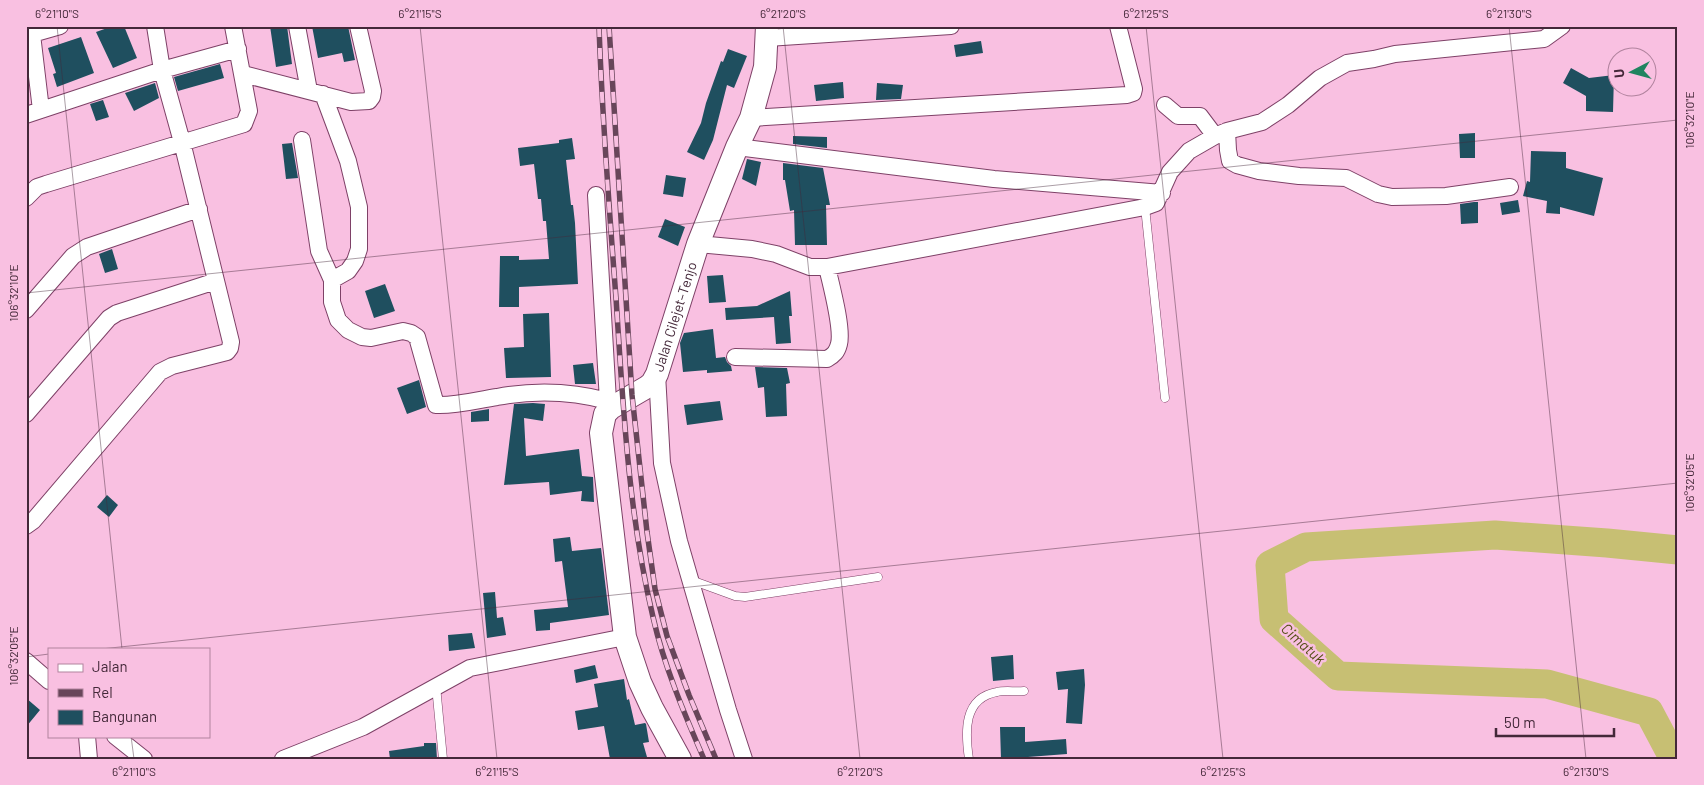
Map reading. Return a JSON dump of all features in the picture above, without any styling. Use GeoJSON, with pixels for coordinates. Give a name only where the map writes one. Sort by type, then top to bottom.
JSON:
{"type":"FeatureCollection","features":[{"type":"Feature","properties":{"kind":"main road","name":"Jalan Cilejet–Tenjo"},"geometry":{"type":"LineString","coordinates":[[606,407],[611,408],[648,387],[657,374],[698,244],[737,147],[751,118],[765,67],[767,32]]}},
{"type":"Feature","properties":{"kind":"main road"},"geometry":{"type":"LineString","coordinates":[[606,407],[601,433],[625,637],[640,682],[680,759]]}},
{"type":"Feature","properties":{"kind":"street"},"geometry":{"type":"LineString","coordinates":[[60,26],[31,30],[34,112],[162,70],[238,49]]}},
{"type":"Feature","properties":{"kind":"street"},"geometry":{"type":"LineString","coordinates":[[26,526],[33,521],[160,372],[172,366],[227,352],[230,348],[231,342],[199,209],[162,70],[155,26]]}},
{"type":"Feature","properties":{"kind":"street"},"geometry":{"type":"LineString","coordinates":[[26,198],[37,187],[244,124],[249,111],[233,26]]}},
{"type":"Feature","properties":{"kind":"street"},"geometry":{"type":"LineString","coordinates":[[297,26],[316,92],[348,160],[359,207],[359,249],[355,261],[348,271],[332,280]]}},
{"type":"Feature","properties":{"kind":"street"},"geometry":{"type":"LineString","coordinates":[[243,74],[351,102],[369,101],[372,98],[373,91],[358,26]]}},
{"type":"Feature","properties":{"kind":"street"},"geometry":{"type":"LineString","coordinates":[[767,32],[951,26]]}},
{"type":"Feature","properties":{"kind":"street"},"geometry":{"type":"LineString","coordinates":[[751,118],[1127,95],[1133,93],[1134,89],[1118,26]]}},
{"type":"Feature","properties":{"kind":"street"},"geometry":{"type":"LineString","coordinates":[[698,244],[752,249],[776,254],[810,267],[828,267],[1145,207],[1156,203],[1170,172],[1189,151],[1221,133],[1262,122],[1288,105],[1320,78],[1347,63],[1395,54],[1544,39],[1562,26]]}},
{"type":"Feature","properties":{"kind":"street"},"geometry":{"type":"LineString","coordinates":[[1165,105],[1178,116],[1200,116],[1221,133],[1230,161],[1237,165],[1277,174],[1346,178],[1384,196],[1446,196],[1510,187]]}},
{"type":"Feature","properties":{"kind":"street"},"geometry":{"type":"LineString","coordinates":[[302,140],[319,251],[332,280],[332,302],[338,320],[354,334],[371,338],[404,331],[412,333],[417,337],[436,405],[449,405],[534,392],[572,394],[606,407],[596,195]]}},
{"type":"Feature","properties":{"kind":"street"},"geometry":{"type":"LineString","coordinates":[[737,147],[994,179],[1162,193]]}},
{"type":"Feature","properties":{"kind":"street"},"geometry":{"type":"LineString","coordinates":[[26,310],[73,256],[87,247],[199,209]]}},
{"type":"Feature","properties":{"kind":"street"},"geometry":{"type":"LineString","coordinates":[[735,358],[827,359],[834,355],[839,346],[841,334],[828,267]]}},
{"type":"Feature","properties":{"kind":"street"},"geometry":{"type":"LineString","coordinates":[[26,414],[109,318],[117,313],[216,280]]}},
{"type":"Feature","properties":{"kind":"street"},"geometry":{"type":"LineString","coordinates":[[657,374],[662,463],[679,541],[744,759]]}},
{"type":"Feature","properties":{"kind":"street"},"geometry":{"type":"LineString","coordinates":[[283,759],[363,727],[470,668],[625,637]]}},
{"type":"Feature","properties":{"kind":"street"},"geometry":{"type":"LineString","coordinates":[[26,661],[48,680]]}},
{"type":"Feature","properties":{"kind":"street"},"geometry":{"type":"LineString","coordinates":[[87,738],[89,759]]}},
{"type":"Feature","properties":{"kind":"street"},"geometry":{"type":"LineString","coordinates":[[118,738],[144,759]]}},
{"type":"Feature","properties":{"kind":"lane"},"geometry":{"type":"LineString","coordinates":[[1145,207],[1165,398]]}},
{"type":"Feature","properties":{"kind":"lane"},"geometry":{"type":"LineString","coordinates":[[689,579],[734,596],[745,597],[878,577]]}},
{"type":"Feature","properties":{"kind":"lane"},"geometry":{"type":"LineString","coordinates":[[436,686],[443,759]]}},
{"type":"Feature","properties":{"kind":"lane"},"geometry":{"type":"LineString","coordinates":[[969,759],[966,730],[969,713],[979,700],[996,692],[1024,691]]}},
{"type":"Feature","properties":{"kind":"building"},"geometry":{"type":"Polygon","coordinates":[[[113,26],[124,26],[137,58],[113,68],[96,32],[113,26]]]}},
{"type":"Feature","properties":{"kind":"building"},"geometry":{"type":"Polygon","coordinates":[[[270,26],[287,26],[292,64],[276,67],[270,26]]]}},
{"type":"Feature","properties":{"kind":"building"},"geometry":{"type":"Polygon","coordinates":[[[312,26],[348,26],[355,60],[344,62],[342,53],[318,58],[312,26]]]}},
{"type":"Feature","properties":{"kind":"building"},"geometry":{"type":"Polygon","coordinates":[[[81,37],[94,73],[57,87],[53,74],[56,73],[48,48],[81,37]]]}},
{"type":"Feature","properties":{"kind":"building"},"geometry":{"type":"Polygon","coordinates":[[[981,41],[983,53],[956,57],[954,45],[981,41]]]}},
{"type":"Feature","properties":{"kind":"building"},"geometry":{"type":"Polygon","coordinates":[[[728,49],[747,56],[734,88],[727,85],[713,140],[704,160],[687,152],[701,123],[721,61],[723,62],[728,49]]]}},
{"type":"Feature","properties":{"kind":"building"},"geometry":{"type":"Polygon","coordinates":[[[220,64],[224,78],[178,91],[174,77],[220,64]]]}},
{"type":"Feature","properties":{"kind":"building"},"geometry":{"type":"Polygon","coordinates":[[[1571,68],[1589,78],[1606,76],[1606,98],[1613,98],[1613,112],[1586,111],[1586,96],[1563,83],[1571,68]]]}},
{"type":"Feature","properties":{"kind":"building"},"geometry":{"type":"Polygon","coordinates":[[[843,82],[844,98],[816,101],[814,85],[843,82]]]}},
{"type":"Feature","properties":{"kind":"building"},"geometry":{"type":"Polygon","coordinates":[[[155,83],[159,98],[134,111],[125,93],[155,83]]]}},
{"type":"Feature","properties":{"kind":"building"},"geometry":{"type":"Polygon","coordinates":[[[877,83],[903,85],[901,99],[876,100],[877,83]]]}},
{"type":"Feature","properties":{"kind":"building"},"geometry":{"type":"Polygon","coordinates":[[[103,100],[109,117],[96,121],[90,104],[103,100]]]}},
{"type":"Feature","properties":{"kind":"building"},"geometry":{"type":"Polygon","coordinates":[[[1475,133],[1475,158],[1460,158],[1459,134],[1475,133]]]}},
{"type":"Feature","properties":{"kind":"building"},"geometry":{"type":"Polygon","coordinates":[[[793,136],[827,137],[827,148],[793,144],[793,136]]]}},
{"type":"Feature","properties":{"kind":"building"},"geometry":{"type":"Polygon","coordinates":[[[572,138],[575,159],[566,160],[575,223],[578,284],[519,287],[519,307],[499,307],[500,256],[519,256],[519,260],[549,259],[546,221],[543,221],[541,199],[538,199],[534,164],[520,166],[518,148],[559,143],[559,140],[572,138]]]}},
{"type":"Feature","properties":{"kind":"building"},"geometry":{"type":"Polygon","coordinates":[[[292,143],[298,178],[286,179],[282,144],[292,143]]]}},
{"type":"Feature","properties":{"kind":"building"},"geometry":{"type":"Polygon","coordinates":[[[1531,151],[1566,152],[1566,168],[1603,178],[1594,216],[1560,207],[1560,214],[1546,213],[1547,201],[1523,196],[1527,181],[1530,182],[1531,151]]]}},
{"type":"Feature","properties":{"kind":"building"},"geometry":{"type":"Polygon","coordinates":[[[747,159],[761,162],[756,186],[742,179],[747,159]]]}},
{"type":"Feature","properties":{"kind":"building"},"geometry":{"type":"Polygon","coordinates":[[[783,163],[823,168],[830,205],[826,205],[827,245],[795,245],[794,210],[790,211],[785,180],[783,180],[783,163]]]}},
{"type":"Feature","properties":{"kind":"building"},"geometry":{"type":"Polygon","coordinates":[[[666,175],[686,178],[683,197],[663,194],[666,175]]]}},
{"type":"Feature","properties":{"kind":"building"},"geometry":{"type":"Polygon","coordinates":[[[1518,200],[1520,212],[1502,215],[1500,203],[1518,200]]]}},
{"type":"Feature","properties":{"kind":"building"},"geometry":{"type":"Polygon","coordinates":[[[1478,202],[1478,223],[1461,224],[1460,204],[1478,202]]]}},
{"type":"Feature","properties":{"kind":"building"},"geometry":{"type":"Polygon","coordinates":[[[665,219],[685,227],[678,246],[658,237],[665,219]]]}},
{"type":"Feature","properties":{"kind":"building"},"geometry":{"type":"Polygon","coordinates":[[[112,249],[118,269],[105,273],[99,254],[112,249]]]}},
{"type":"Feature","properties":{"kind":"building"},"geometry":{"type":"Polygon","coordinates":[[[723,275],[726,302],[709,303],[707,276],[723,275]]]}},
{"type":"Feature","properties":{"kind":"building"},"geometry":{"type":"Polygon","coordinates":[[[385,284],[395,311],[374,318],[365,291],[385,284]]]}},
{"type":"Feature","properties":{"kind":"building"},"geometry":{"type":"Polygon","coordinates":[[[790,291],[792,316],[789,316],[791,343],[776,344],[774,317],[726,320],[725,308],[757,306],[790,291]]]}},
{"type":"Feature","properties":{"kind":"building"},"geometry":{"type":"Polygon","coordinates":[[[549,313],[551,377],[506,378],[504,348],[524,347],[523,314],[549,313]]]}},
{"type":"Feature","properties":{"kind":"building"},"geometry":{"type":"Polygon","coordinates":[[[713,329],[716,358],[725,357],[732,371],[707,373],[707,370],[683,372],[680,343],[684,333],[713,329]]]}},
{"type":"Feature","properties":{"kind":"building"},"geometry":{"type":"Polygon","coordinates":[[[593,363],[596,384],[575,384],[573,365],[593,363]]]}},
{"type":"Feature","properties":{"kind":"building"},"geometry":{"type":"Polygon","coordinates":[[[755,367],[787,368],[790,383],[786,384],[787,416],[766,417],[764,387],[758,388],[755,367]]]}},
{"type":"Feature","properties":{"kind":"building"},"geometry":{"type":"Polygon","coordinates":[[[419,380],[426,407],[407,414],[397,388],[419,380]]]}},
{"type":"Feature","properties":{"kind":"building"},"geometry":{"type":"Polygon","coordinates":[[[720,401],[723,420],[687,425],[684,405],[720,401]]]}},
{"type":"Feature","properties":{"kind":"building"},"geometry":{"type":"Polygon","coordinates":[[[514,404],[545,404],[543,421],[524,418],[526,456],[579,449],[582,476],[593,477],[594,502],[581,501],[582,491],[550,495],[549,482],[504,485],[514,404]]]}},
{"type":"Feature","properties":{"kind":"building"},"geometry":{"type":"Polygon","coordinates":[[[489,409],[489,421],[471,422],[471,412],[489,409]]]}},
{"type":"Feature","properties":{"kind":"building"},"geometry":{"type":"Polygon","coordinates":[[[107,495],[118,505],[109,517],[97,507],[107,495]]]}},
{"type":"Feature","properties":{"kind":"building"},"geometry":{"type":"Polygon","coordinates":[[[570,537],[572,551],[601,548],[609,615],[550,623],[550,630],[536,631],[534,610],[568,607],[562,561],[555,562],[553,539],[570,537]]]}},
{"type":"Feature","properties":{"kind":"building"},"geometry":{"type":"Polygon","coordinates":[[[495,592],[497,618],[503,617],[506,635],[487,638],[483,593],[495,592]]]}},
{"type":"Feature","properties":{"kind":"building"},"geometry":{"type":"Polygon","coordinates":[[[472,633],[475,648],[449,651],[448,635],[472,633]]]}},
{"type":"Feature","properties":{"kind":"building"},"geometry":{"type":"Polygon","coordinates":[[[1013,655],[1014,679],[993,681],[991,657],[1013,655]]]}},
{"type":"Feature","properties":{"kind":"building"},"geometry":{"type":"Polygon","coordinates":[[[595,665],[598,678],[576,683],[574,670],[595,665]]]}},
{"type":"Feature","properties":{"kind":"building"},"geometry":{"type":"Polygon","coordinates":[[[1084,669],[1085,685],[1082,724],[1066,723],[1068,689],[1058,690],[1056,672],[1084,669]]]}},
{"type":"Feature","properties":{"kind":"building"},"geometry":{"type":"Polygon","coordinates":[[[624,679],[627,700],[629,699],[635,725],[646,724],[649,742],[643,743],[647,757],[640,759],[610,759],[604,726],[578,730],[575,711],[598,707],[594,684],[624,679]]]}},
{"type":"Feature","properties":{"kind":"building"},"geometry":{"type":"Polygon","coordinates":[[[26,698],[40,710],[26,727],[26,698]]]}},
{"type":"Feature","properties":{"kind":"building"},"geometry":{"type":"Polygon","coordinates":[[[1000,727],[1025,727],[1025,742],[1066,739],[1067,754],[1028,757],[1028,759],[1001,759],[1000,727]]]}},
{"type":"Feature","properties":{"kind":"building"},"geometry":{"type":"Polygon","coordinates":[[[424,743],[436,743],[437,759],[390,759],[389,751],[424,746],[424,743]]]}},
{"type":"Feature","properties":{"kind":"waterway","name":"Cimatuk"},"geometry":{"type":"LineString","coordinates":[[1674,759],[1649,712],[1547,684],[1338,676],[1274,619],[1270,565],[1306,547],[1495,535],[1678,550]]}},
{"type":"Feature","properties":{"kind":"railway"},"geometry":{"type":"LineString","coordinates":[[599,26],[606,162],[624,418],[632,498],[653,617],[669,671],[704,759]]}},
{"type":"Feature","properties":{"kind":"railway"},"geometry":{"type":"LineString","coordinates":[[609,26],[632,395],[655,589],[667,636],[716,759]]}}]}
